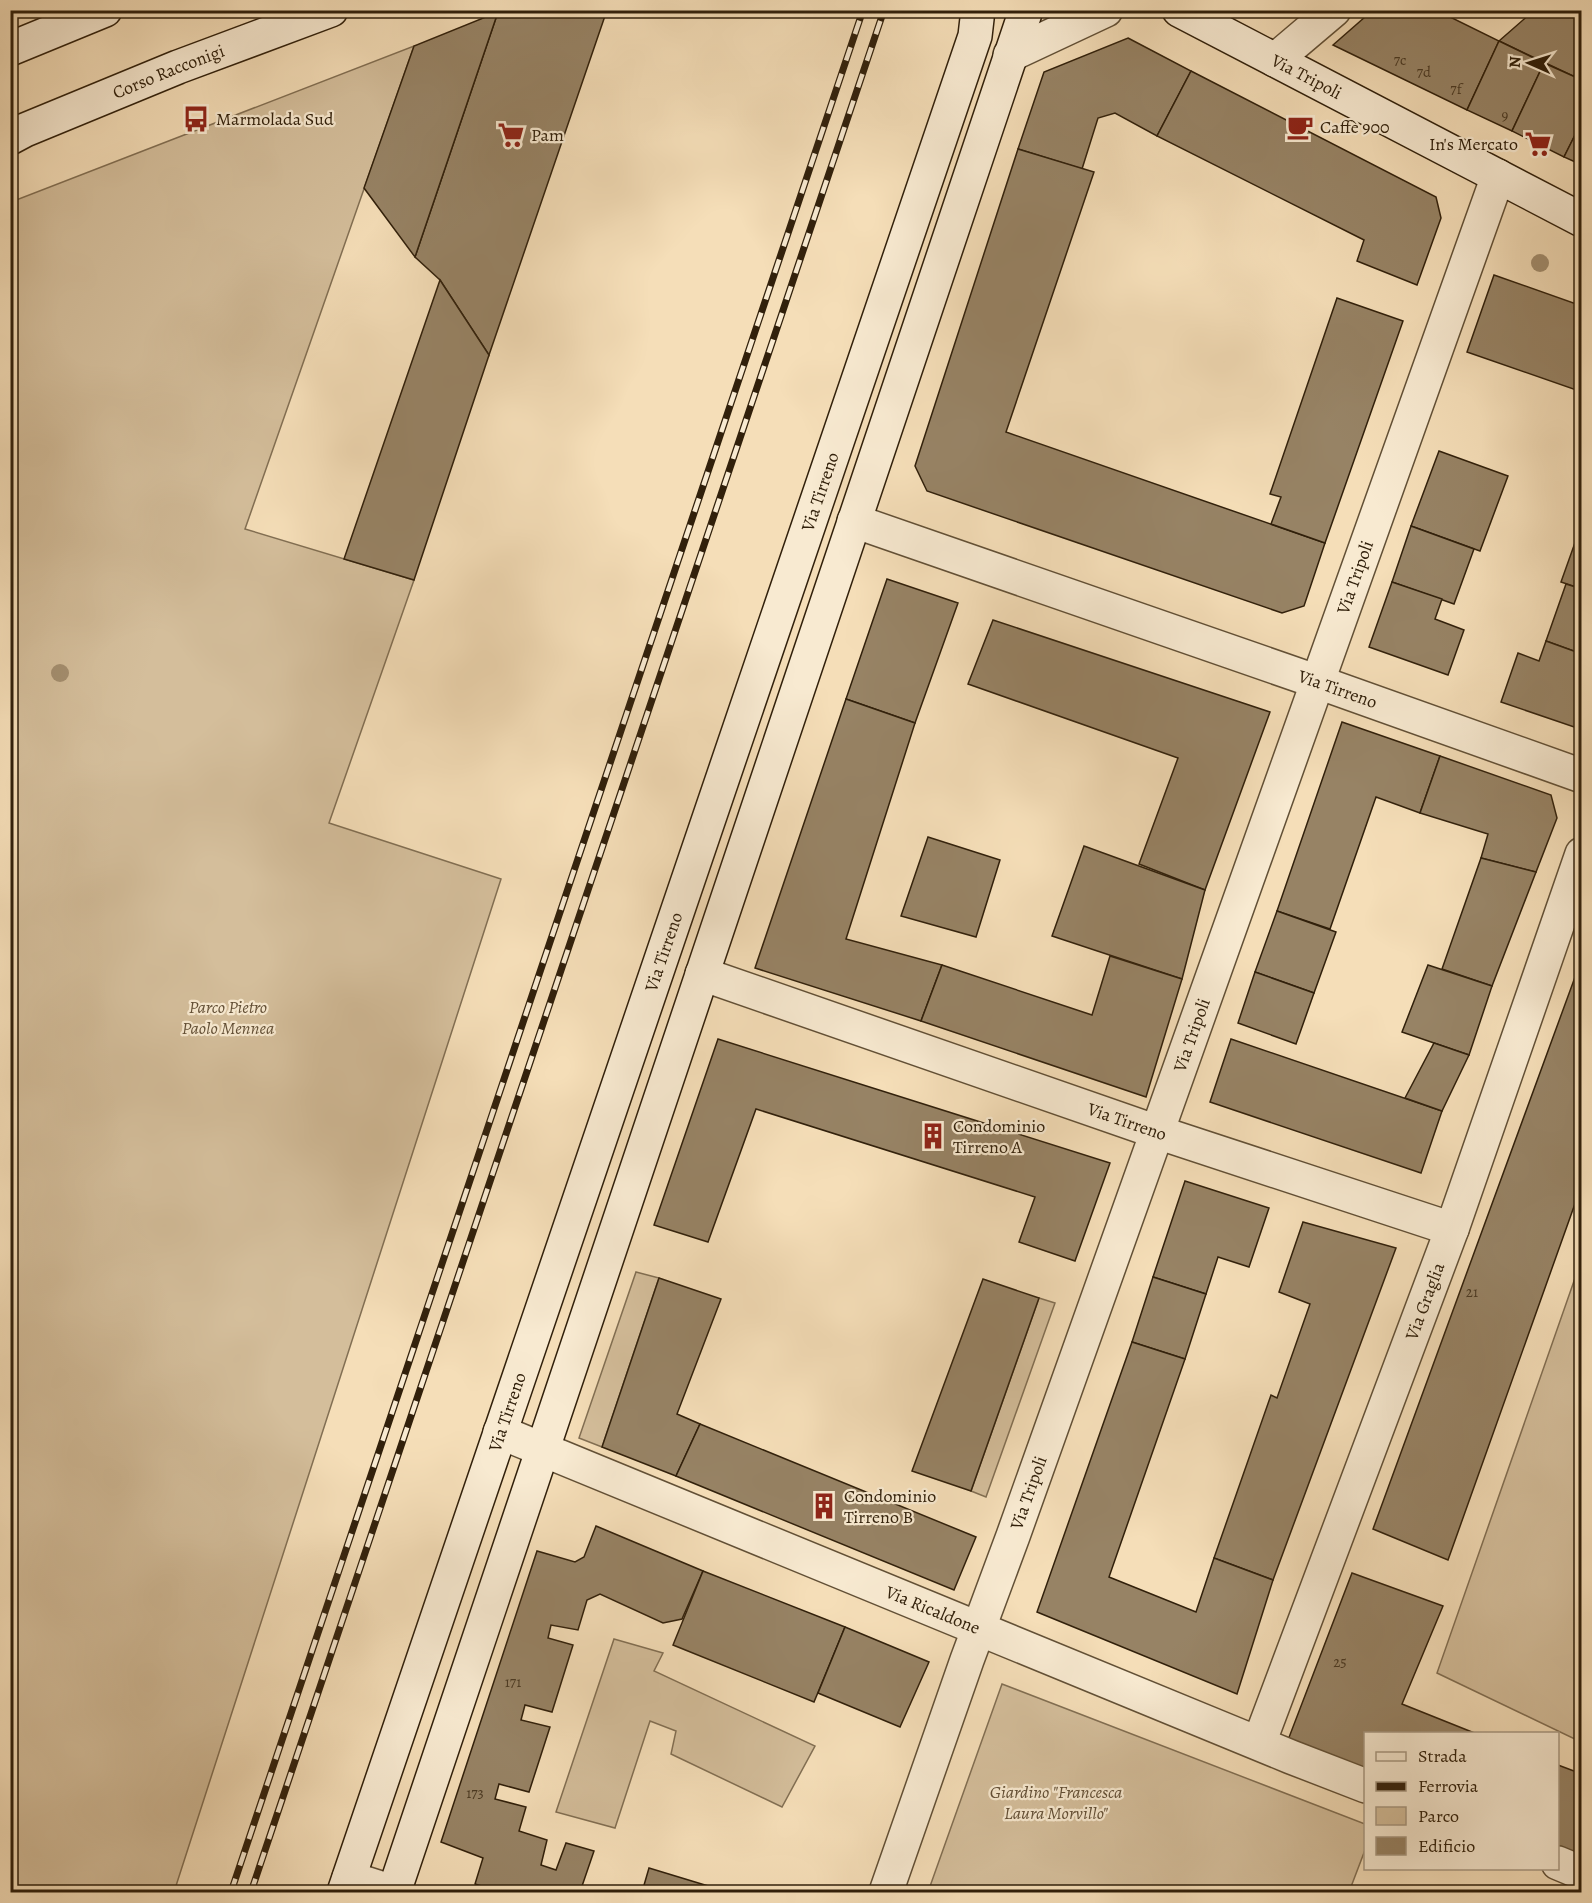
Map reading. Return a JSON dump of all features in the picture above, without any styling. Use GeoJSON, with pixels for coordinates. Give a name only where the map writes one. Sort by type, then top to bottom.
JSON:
{"type":"FeatureCollection","features":[{"type":"Feature","properties":{"kind":"street"},"geometry":{"type":"LineString","coordinates":[[10,49],[105,10]]}},
{"type":"Feature","properties":{"kind":"street","name":"Corso Racconigi"},"geometry":{"type":"LineString","coordinates":[[10,138],[178,67],[331,10]]}},
{"type":"Feature","properties":{"kind":"street","name":"Via Tirreno"},"geometry":{"type":"LineString","coordinates":[[347,1885],[975,36],[978,10]]}},
{"type":"Feature","properties":{"kind":"street"},"geometry":{"type":"LineString","coordinates":[[347,1885],[394,1893],[1026,10]]}},
{"type":"Feature","properties":{"kind":"street"},"geometry":{"type":"LineString","coordinates":[[1010,55],[1106,10]]}},
{"type":"Feature","properties":{"kind":"street","name":"Via Tripoli"},"geometry":{"type":"LineString","coordinates":[[1179,10],[1581,220]]}},
{"type":"Feature","properties":{"kind":"street"},"geometry":{"type":"LineString","coordinates":[[1275,60],[1334,10]]}},
{"type":"Feature","properties":{"kind":"street","name":"Via Tripoli"},"geometry":{"type":"LineString","coordinates":[[886,1893],[1498,176]]}},
{"type":"Feature","properties":{"kind":"street","name":"Via Tirreno"},"geometry":{"type":"LineString","coordinates":[[854,521],[1581,776]]}},
{"type":"Feature","properties":{"kind":"street","name":"Via Graglia"},"geometry":{"type":"LineString","coordinates":[[1258,1743],[1452,1229],[1581,854]]}},
{"type":"Feature","properties":{"kind":"street","name":"Via Tirreno"},"geometry":{"type":"LineString","coordinates":[[702,974],[1157,1132],[1452,1229]]}},
{"type":"Feature","properties":{"kind":"street","name":"Via Ricaldone"},"geometry":{"type":"LineString","coordinates":[[501,1432],[1364,1785]]}},
{"type":"Feature","properties":{"kind":"street"},"geometry":{"type":"LineString","coordinates":[[1559,1864],[1581,1873]]}},
{"type":"Feature","properties":{"kind":"green space","name":"Parco Pietro Paolo Mennea"},"geometry":{"type":"Polygon","coordinates":[[[414,46],[245,529],[414,580],[329,823],[501,879],[174,1892],[11,1892],[11,202],[414,46]]]}},
{"type":"Feature","properties":{"kind":"green space"},"geometry":{"type":"Polygon","coordinates":[[[1581,1261],[1582,1742],[1437,1673],[1581,1261]]]}},
{"type":"Feature","properties":{"kind":"green space"},"geometry":{"type":"Polygon","coordinates":[[[636,1272],[659,1278],[602,1447],[579,1438],[636,1272]]]}},
{"type":"Feature","properties":{"kind":"green space"},"geometry":{"type":"Polygon","coordinates":[[[1039,1298],[1055,1303],[986,1497],[971,1491],[1039,1298]]]}},
{"type":"Feature","properties":{"kind":"green space"},"geometry":{"type":"Polygon","coordinates":[[[614,1639],[663,1653],[654,1671],[815,1746],[782,1807],[671,1754],[676,1731],[650,1721],[615,1828],[556,1812],[614,1639]]]}},
{"type":"Feature","properties":{"kind":"green space","name":"Giardino \"Francesca Laura Morvillo\""},"geometry":{"type":"Polygon","coordinates":[[[1002,1684],[1364,1824],[1364,1853],[1349,1892],[928,1892],[1002,1684]]]}},
{"type":"Feature","properties":{"kind":"building","name":"Pam"},"geometry":{"type":"Polygon","coordinates":[[[501,10],[607,10],[489,355],[440,280],[415,257],[498,12],[501,10]]]}},
{"type":"Feature","properties":{"kind":"building"},"geometry":{"type":"Polygon","coordinates":[[[1373,10],[1436,10],[1499,41],[1467,110],[1333,45],[1373,10]]]}},
{"type":"Feature","properties":{"kind":"building"},"geometry":{"type":"Polygon","coordinates":[[[1529,10],[1582,10],[1582,69],[1573,76],[1499,41],[1531,13],[1529,10]]]}},
{"type":"Feature","properties":{"kind":"building"},"geometry":{"type":"Polygon","coordinates":[[[498,12],[415,257],[364,188],[414,46],[498,12]]]}},
{"type":"Feature","properties":{"kind":"building"},"geometry":{"type":"Polygon","coordinates":[[[1128,38],[1191,71],[1157,136],[1115,113],[1098,118],[1082,169],[1018,149],[1044,72],[1128,38]]]}},
{"type":"Feature","properties":{"kind":"building"},"geometry":{"type":"Polygon","coordinates":[[[1499,41],[1544,63],[1512,131],[1467,110],[1499,41]]]}},
{"type":"Feature","properties":{"kind":"building"},"geometry":{"type":"Polygon","coordinates":[[[1544,63],[1582,80],[1582,121],[1564,157],[1512,131],[1544,63]]]}},
{"type":"Feature","properties":{"kind":"building"},"geometry":{"type":"Polygon","coordinates":[[[1191,71],[1436,197],[1441,218],[1417,285],[1357,261],[1364,240],[1157,136],[1191,71]]]}},
{"type":"Feature","properties":{"kind":"building"},"geometry":{"type":"Polygon","coordinates":[[[1582,121],[1582,165],[1564,157],[1582,121]]]}},
{"type":"Feature","properties":{"kind":"building"},"geometry":{"type":"Polygon","coordinates":[[[1018,149],[1094,172],[1006,432],[1325,543],[1304,606],[1282,613],[927,491],[915,466],[1018,149]]]}},
{"type":"Feature","properties":{"kind":"building"},"geometry":{"type":"Polygon","coordinates":[[[1494,275],[1582,306],[1582,392],[1467,352],[1494,275]]]}},
{"type":"Feature","properties":{"kind":"building"},"geometry":{"type":"Polygon","coordinates":[[[440,280],[489,355],[414,580],[344,559],[440,280]]]}},
{"type":"Feature","properties":{"kind":"building"},"geometry":{"type":"Polygon","coordinates":[[[1337,298],[1403,321],[1325,543],[1271,524],[1281,497],[1270,494],[1337,298]]]}},
{"type":"Feature","properties":{"kind":"building"},"geometry":{"type":"Polygon","coordinates":[[[1439,451],[1508,476],[1480,551],[1411,526],[1439,451]]]}},
{"type":"Feature","properties":{"kind":"building"},"geometry":{"type":"Polygon","coordinates":[[[1582,523],[1582,589],[1561,582],[1582,523]]]}},
{"type":"Feature","properties":{"kind":"building"},"geometry":{"type":"Polygon","coordinates":[[[1411,526],[1474,549],[1454,604],[1392,582],[1411,526]]]}},
{"type":"Feature","properties":{"kind":"building"},"geometry":{"type":"Polygon","coordinates":[[[887,579],[958,603],[915,723],[846,699],[887,579]]]}},
{"type":"Feature","properties":{"kind":"building"},"geometry":{"type":"Polygon","coordinates":[[[1392,582],[1442,599],[1435,619],[1464,630],[1448,675],[1369,647],[1392,582]]]}},
{"type":"Feature","properties":{"kind":"building"},"geometry":{"type":"Polygon","coordinates":[[[1566,584],[1582,589],[1582,654],[1546,641],[1566,584]]]}},
{"type":"Feature","properties":{"kind":"building"},"geometry":{"type":"Polygon","coordinates":[[[993,620],[1270,712],[1205,890],[1139,864],[1178,758],[968,684],[993,620]]]}},
{"type":"Feature","properties":{"kind":"building"},"geometry":{"type":"Polygon","coordinates":[[[1546,641],[1582,654],[1580,729],[1501,702],[1518,653],[1539,661],[1546,641]]]}},
{"type":"Feature","properties":{"kind":"building"},"geometry":{"type":"Polygon","coordinates":[[[846,699],[915,723],[846,939],[942,965],[921,1021],[755,968],[846,699]]]}},
{"type":"Feature","properties":{"kind":"building"},"geometry":{"type":"Polygon","coordinates":[[[1342,722],[1440,756],[1420,813],[1376,797],[1330,929],[1277,911],[1342,722]]]}},
{"type":"Feature","properties":{"kind":"building"},"geometry":{"type":"Polygon","coordinates":[[[1440,756],[1551,795],[1557,818],[1536,872],[1481,858],[1488,834],[1420,813],[1440,756]]]}},
{"type":"Feature","properties":{"kind":"building"},"geometry":{"type":"Polygon","coordinates":[[[928,837],[1000,860],[976,937],[901,916],[928,837]]]}},
{"type":"Feature","properties":{"kind":"building"},"geometry":{"type":"Polygon","coordinates":[[[1084,846],[1205,890],[1182,979],[1052,936],[1084,846]]]}},
{"type":"Feature","properties":{"kind":"building"},"geometry":{"type":"Polygon","coordinates":[[[1481,858],[1536,872],[1492,986],[1442,969],[1481,858]]]}},
{"type":"Feature","properties":{"kind":"building"},"geometry":{"type":"Polygon","coordinates":[[[1277,911],[1336,932],[1314,993],[1255,972],[1277,911]]]}},
{"type":"Feature","properties":{"kind":"building"},"geometry":{"type":"Polygon","coordinates":[[[1110,956],[1182,979],[1146,1097],[921,1021],[942,965],[1092,1015],[1110,956]]]}},
{"type":"Feature","properties":{"kind":"building"},"geometry":{"type":"Polygon","coordinates":[[[1582,958],[1582,1184],[1448,1560],[1373,1529],[1582,958]]]}},
{"type":"Feature","properties":{"kind":"building"},"geometry":{"type":"Polygon","coordinates":[[[1428,965],[1492,986],[1469,1055],[1402,1032],[1428,965]]]}},
{"type":"Feature","properties":{"kind":"building"},"geometry":{"type":"Polygon","coordinates":[[[1255,972],[1314,993],[1296,1044],[1238,1023],[1255,972]]]}},
{"type":"Feature","properties":{"kind":"building","name":"Condominio Tirreno A"},"geometry":{"type":"Polygon","coordinates":[[[718,1039],[1110,1163],[1075,1261],[1019,1242],[1035,1197],[756,1109],[708,1242],[654,1225],[718,1039]]]}},
{"type":"Feature","properties":{"kind":"building"},"geometry":{"type":"Polygon","coordinates":[[[1231,1039],[1442,1111],[1421,1173],[1210,1102],[1231,1039]]]}},
{"type":"Feature","properties":{"kind":"building"},"geometry":{"type":"Polygon","coordinates":[[[1434,1043],[1469,1055],[1442,1111],[1405,1098],[1434,1043]]]}},
{"type":"Feature","properties":{"kind":"building"},"geometry":{"type":"Polygon","coordinates":[[[1185,1181],[1269,1208],[1249,1267],[1218,1257],[1206,1294],[1153,1277],[1185,1181]]]}},
{"type":"Feature","properties":{"kind":"building"},"geometry":{"type":"Polygon","coordinates":[[[1303,1222],[1396,1248],[1273,1580],[1214,1558],[1271,1395],[1277,1398],[1310,1304],[1279,1292],[1303,1222]]]}},
{"type":"Feature","properties":{"kind":"building"},"geometry":{"type":"Polygon","coordinates":[[[1153,1277],[1206,1294],[1185,1359],[1132,1342],[1153,1277]]]}},
{"type":"Feature","properties":{"kind":"building"},"geometry":{"type":"Polygon","coordinates":[[[659,1278],[721,1299],[677,1414],[700,1424],[676,1476],[602,1447],[659,1278]]]}},
{"type":"Feature","properties":{"kind":"building","name":"Condominio Tirreno B"},"geometry":{"type":"Polygon","coordinates":[[[983,1279],[1039,1298],[971,1491],[912,1471],[983,1279]]]}},
{"type":"Feature","properties":{"kind":"building"},"geometry":{"type":"Polygon","coordinates":[[[1132,1342],[1185,1359],[1109,1577],[1196,1612],[1214,1558],[1273,1580],[1237,1694],[1037,1612],[1132,1342]]]}},
{"type":"Feature","properties":{"kind":"building","name":"Condominio Tirreno B"},"geometry":{"type":"Polygon","coordinates":[[[700,1424],[976,1537],[954,1590],[676,1476],[700,1424]]]}},
{"type":"Feature","properties":{"kind":"building"},"geometry":{"type":"Polygon","coordinates":[[[596,1526],[703,1571],[682,1619],[663,1623],[600,1594],[587,1600],[578,1630],[551,1625],[548,1638],[573,1645],[552,1712],[525,1705],[521,1720],[550,1727],[529,1792],[499,1784],[495,1799],[526,1807],[519,1831],[547,1840],[541,1865],[556,1870],[566,1843],[594,1851],[580,1892],[501,1892],[475,1884],[483,1858],[441,1842],[537,1551],[575,1562],[584,1557],[596,1526]]]}},
{"type":"Feature","properties":{"kind":"building"},"geometry":{"type":"Polygon","coordinates":[[[703,1571],[845,1627],[814,1702],[673,1645],[703,1571]]]}},
{"type":"Feature","properties":{"kind":"building"},"geometry":{"type":"Polygon","coordinates":[[[1352,1573],[1443,1606],[1402,1704],[1472,1732],[1364,1732],[1364,1770],[1288,1740],[1352,1573]]]}},
{"type":"Feature","properties":{"kind":"building"},"geometry":{"type":"Polygon","coordinates":[[[845,1627],[929,1662],[900,1727],[818,1693],[845,1627]]]}},
{"type":"Feature","properties":{"kind":"building"},"geometry":{"type":"Polygon","coordinates":[[[1559,1765],[1582,1774],[1582,1857],[1559,1848],[1559,1765]]]}},
{"type":"Feature","properties":{"kind":"building"},"geometry":{"type":"Polygon","coordinates":[[[649,1868],[728,1892],[642,1892],[649,1868]]]}},
{"type":"Feature","properties":{"kind":"railway"},"geometry":{"type":"LineString","coordinates":[[231,1892],[863,10]]}},
{"type":"Feature","properties":{"kind":"railway"},"geometry":{"type":"LineString","coordinates":[[251,1892],[884,10]]}},
{"type":"Feature","properties":{"kind":"place","name":"Marmolada Sud"},"geometry":{"type":"Point","coordinates":[196,119]}},
{"type":"Feature","properties":{"kind":"place","name":"Caffè 900"},"geometry":{"type":"Point","coordinates":[1300,127]}},
{"type":"Feature","properties":{"kind":"place","name":"Pam"},"geometry":{"type":"Point","coordinates":[511,135]}},
{"type":"Feature","properties":{"kind":"place","name":"In's Mercato"},"geometry":{"type":"Point","coordinates":[1538,144]}},
{"type":"Feature","properties":{"kind":"place","name":"Condominio Tirreno A"},"geometry":{"type":"Point","coordinates":[933,1136]}},
{"type":"Feature","properties":{"kind":"place","name":"Condominio Tirreno B"},"geometry":{"type":"Point","coordinates":[824,1506]}}]}
